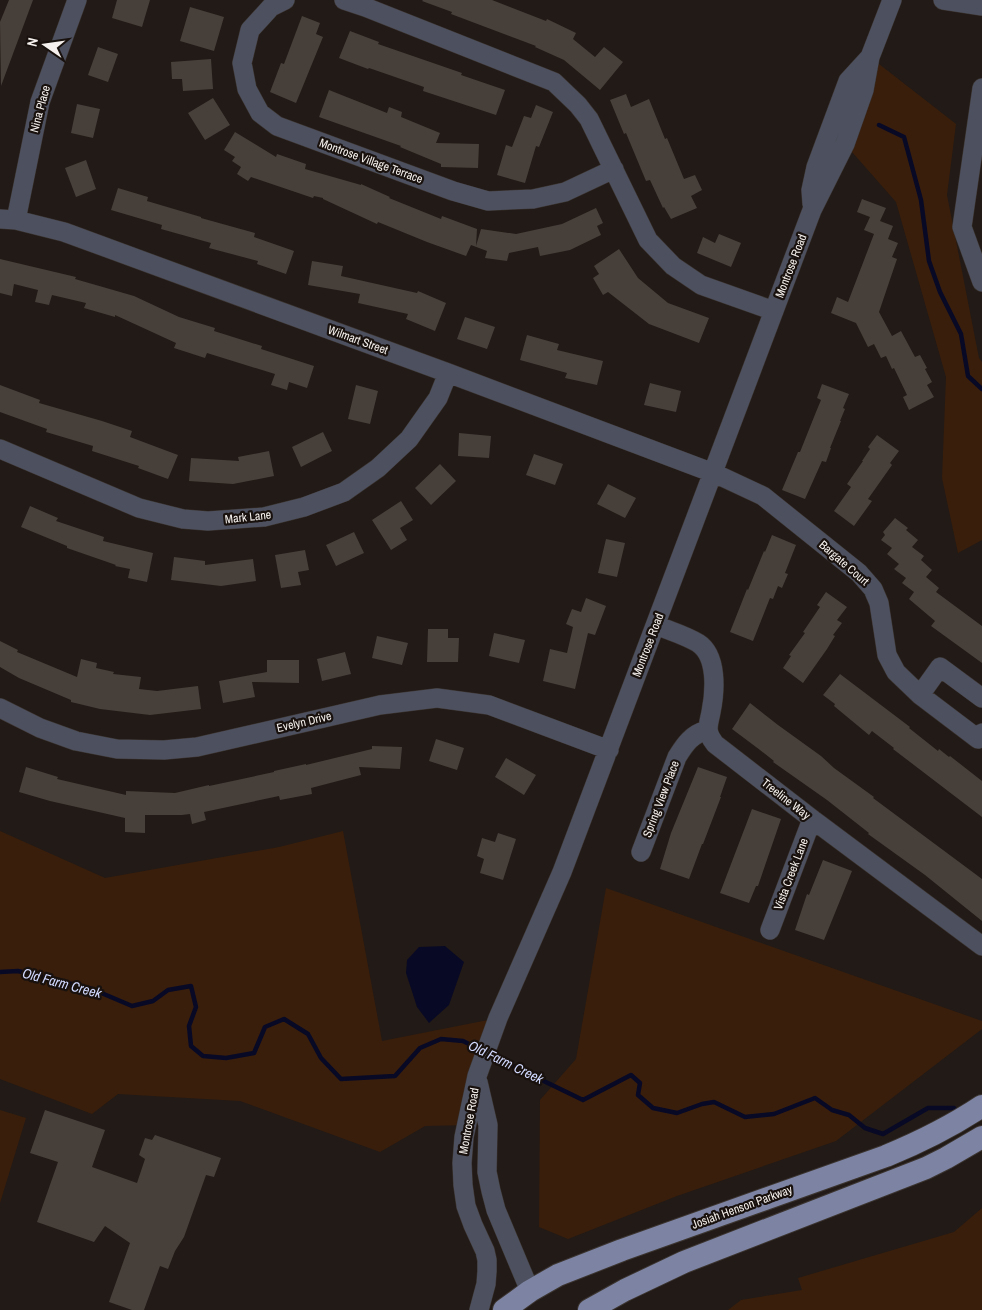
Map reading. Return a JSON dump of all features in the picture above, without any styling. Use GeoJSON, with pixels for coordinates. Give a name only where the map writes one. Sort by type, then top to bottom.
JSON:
{"type":"FeatureCollection","features":[{"type":"Feature","properties":{"kind":"main road","name":"Josiah Henson Parkway"},"geometry":{"type":"LineString","coordinates":[[504,1310],[529,1300],[558,1275],[622,1250],[886,1156],[917,1143],[966,1117],[982,1106]]}},
{"type":"Feature","properties":{"kind":"main road"},"geometry":{"type":"LineString","coordinates":[[589,1310],[684,1262],[926,1168],[982,1137]]}},
{"type":"Feature","properties":{"kind":"street","name":"Nina Place"},"geometry":{"type":"LineString","coordinates":[[8,220],[40,102],[77,0]]}},
{"type":"Feature","properties":{"kind":"street","name":"Montrose Village Terrace"},"geometry":{"type":"LineString","coordinates":[[285,0],[271,7],[250,30],[242,63],[247,89],[260,112],[277,126],[453,191],[488,201],[533,199],[565,192],[614,169]]}},
{"type":"Feature","properties":{"kind":"street"},"geometry":{"type":"LineString","coordinates":[[344,0],[554,82],[578,104],[589,120],[648,240],[673,266],[701,285],[774,311]]}},
{"type":"Feature","properties":{"kind":"street","name":"Montrose Road"},"geometry":{"type":"LineString","coordinates":[[479,1310],[486,1284],[487,1260],[466,1206],[462,1163],[464,1137],[477,1076],[498,1018],[562,872],[812,210],[844,144],[864,90],[870,57],[892,0]]}},
{"type":"Feature","properties":{"kind":"street"},"geometry":{"type":"LineString","coordinates":[[943,0],[982,6]]}},
{"type":"Feature","properties":{"kind":"street"},"geometry":{"type":"LineString","coordinates":[[982,88],[962,227],[982,282]]}},
{"type":"Feature","properties":{"kind":"street","name":"Wilmart Street"},"geometry":{"type":"LineString","coordinates":[[8,220],[64,232],[448,373],[713,474]]}},
{"type":"Feature","properties":{"kind":"street","name":"Mark Lane"},"geometry":{"type":"LineString","coordinates":[[0,450],[139,508],[183,519],[208,521],[264,517],[304,507],[344,492],[378,468],[409,439],[438,398],[448,373]]}},
{"type":"Feature","properties":{"kind":"street","name":"Bargate Court"},"geometry":{"type":"LineString","coordinates":[[713,474],[763,496],[859,573],[873,589],[879,604],[887,655],[896,672],[920,695],[978,739],[982,733]]}},
{"type":"Feature","properties":{"kind":"street"},"geometry":{"type":"LineString","coordinates":[[656,626],[684,635],[700,644],[710,658],[715,685],[707,730]]}},
{"type":"Feature","properties":{"kind":"street"},"geometry":{"type":"LineString","coordinates":[[920,695],[940,667],[982,698]]}},
{"type":"Feature","properties":{"kind":"street","name":"Evelyn Drive"},"geometry":{"type":"LineString","coordinates":[[0,708],[40,728],[76,741],[117,749],[164,750],[197,747],[380,705],[437,698],[489,705],[609,750]]}},
{"type":"Feature","properties":{"kind":"street","name":"Treeline Way"},"geometry":{"type":"LineString","coordinates":[[707,730],[715,744],[982,946]]}},
{"type":"Feature","properties":{"kind":"street","name":"Spring View Place"},"geometry":{"type":"LineString","coordinates":[[640,852],[676,757],[693,736],[707,730]]}},
{"type":"Feature","properties":{"kind":"street","name":"Vista Creek Lane"},"geometry":{"type":"LineString","coordinates":[[770,930],[812,819]]}},
{"type":"Feature","properties":{"kind":"street","name":"Montrose Road"},"geometry":{"type":"LineString","coordinates":[[477,1076],[488,1125],[487,1172],[490,1191],[529,1300]]}},
{"type":"Feature","properties":{"kind":"shaded area"},"geometry":{"type":"Polygon","coordinates":[[[870,57],[956,124],[947,195],[979,358],[982,362],[982,540],[958,553],[942,478],[946,377],[896,202],[845,144],[870,57]]]}},
{"type":"Feature","properties":{"kind":"shaded area"},"geometry":{"type":"Polygon","coordinates":[[[0,831],[105,878],[279,847],[343,831],[382,1041],[498,1018],[469,1125],[425,1126],[380,1152],[240,1101],[118,1094],[92,1114],[0,1079],[0,831]]]}},
{"type":"Feature","properties":{"kind":"shaded area"},"geometry":{"type":"Polygon","coordinates":[[[606,888],[982,1021],[982,1029],[836,1141],[677,1196],[568,1239],[539,1227],[540,1100],[576,1059],[606,888]]]}},
{"type":"Feature","properties":{"kind":"shaded area"},"geometry":{"type":"Polygon","coordinates":[[[0,1110],[26,1118],[0,1203],[0,1110]]]}},
{"type":"Feature","properties":{"kind":"shaded area"},"geometry":{"type":"Polygon","coordinates":[[[982,1208],[982,1310],[728,1310],[741,1300],[802,1290],[798,1278],[954,1232],[982,1208]]]}},
{"type":"Feature","properties":{"kind":"water"},"geometry":{"type":"Polygon","coordinates":[[[445,946],[464,962],[449,1005],[429,1023],[417,1007],[406,973],[407,960],[419,947],[445,946]]]}},
{"type":"Feature","properties":{"kind":"building"},"geometry":{"type":"Polygon","coordinates":[[[9,0],[33,0],[1,86],[0,22],[9,0]]]}},
{"type":"Feature","properties":{"kind":"building"},"geometry":{"type":"Polygon","coordinates":[[[117,0],[150,0],[142,27],[112,18],[117,0]]]}},
{"type":"Feature","properties":{"kind":"building"},"geometry":{"type":"Polygon","coordinates":[[[423,0],[492,0],[546,21],[547,19],[576,33],[573,39],[595,57],[604,47],[623,62],[600,90],[564,60],[536,46],[451,14],[452,12],[423,0]]]}},
{"type":"Feature","properties":{"kind":"building"},"geometry":{"type":"Polygon","coordinates":[[[190,7],[224,17],[214,51],[180,41],[190,7]]]}},
{"type":"Feature","properties":{"kind":"building"},"geometry":{"type":"Polygon","coordinates":[[[302,16],[320,23],[316,34],[323,37],[296,103],[270,92],[281,63],[284,64],[302,16]]]}},
{"type":"Feature","properties":{"kind":"building"},"geometry":{"type":"Polygon","coordinates":[[[350,31],[379,42],[378,44],[505,90],[496,115],[423,91],[424,87],[339,58],[350,31]]]}},
{"type":"Feature","properties":{"kind":"building"},"geometry":{"type":"Polygon","coordinates":[[[98,47],[118,54],[108,82],[88,75],[98,47]]]}},
{"type":"Feature","properties":{"kind":"building"},"geometry":{"type":"Polygon","coordinates":[[[211,59],[213,89],[183,91],[182,79],[172,79],[171,62],[211,59]]]}},
{"type":"Feature","properties":{"kind":"building"},"geometry":{"type":"Polygon","coordinates":[[[329,90],[387,113],[389,107],[402,112],[401,117],[440,133],[436,143],[479,144],[478,168],[441,167],[441,164],[401,146],[319,117],[329,90]]]}},
{"type":"Feature","properties":{"kind":"building"},"geometry":{"type":"Polygon","coordinates":[[[626,94],[631,107],[649,99],[684,179],[695,175],[702,190],[691,196],[697,208],[671,219],[663,208],[650,180],[646,181],[610,100],[626,94]]]}},
{"type":"Feature","properties":{"kind":"building"},"geometry":{"type":"Polygon","coordinates":[[[213,98],[230,125],[205,140],[188,113],[213,98]]]}},
{"type":"Feature","properties":{"kind":"building"},"geometry":{"type":"Polygon","coordinates":[[[77,104],[100,109],[93,138],[71,133],[77,104]]]}},
{"type":"Feature","properties":{"kind":"building"},"geometry":{"type":"Polygon","coordinates":[[[536,105],[553,112],[539,147],[536,146],[525,183],[497,175],[506,145],[512,147],[524,116],[531,118],[536,105]]]}},
{"type":"Feature","properties":{"kind":"building"},"geometry":{"type":"Polygon","coordinates":[[[235,132],[276,157],[277,154],[306,164],[305,169],[361,184],[389,198],[441,219],[442,216],[477,229],[476,246],[481,229],[516,234],[562,224],[596,208],[603,223],[597,226],[601,235],[570,250],[540,256],[538,247],[509,253],[507,261],[485,258],[487,251],[471,245],[466,256],[378,222],[377,224],[323,198],[314,196],[313,198],[251,177],[248,181],[237,174],[241,167],[232,161],[235,157],[224,150],[235,132]]]}},
{"type":"Feature","properties":{"kind":"building"},"geometry":{"type":"Polygon","coordinates":[[[86,160],[96,189],[76,197],[65,168],[86,160]]]}},
{"type":"Feature","properties":{"kind":"building"},"geometry":{"type":"Polygon","coordinates":[[[118,188],[148,197],[147,201],[255,233],[254,237],[294,251],[286,274],[257,264],[258,261],[209,248],[211,243],[161,229],[162,225],[111,210],[118,188]]]}},
{"type":"Feature","properties":{"kind":"building"},"geometry":{"type":"Polygon","coordinates":[[[862,199],[886,208],[880,221],[893,226],[888,239],[898,243],[892,257],[897,259],[879,312],[892,336],[901,331],[915,357],[920,355],[932,382],[927,385],[934,397],[909,410],[903,397],[907,395],[886,356],[881,358],[874,344],[868,347],[856,323],[831,313],[837,297],[848,302],[874,234],[864,230],[870,217],[857,212],[862,199]]]}},
{"type":"Feature","properties":{"kind":"building"},"geometry":{"type":"Polygon","coordinates":[[[719,234],[741,243],[731,267],[697,253],[703,237],[715,243],[719,234]]]}},
{"type":"Feature","properties":{"kind":"building"},"geometry":{"type":"Polygon","coordinates":[[[619,249],[638,278],[668,303],[709,318],[699,343],[649,324],[608,292],[603,295],[593,278],[599,274],[594,266],[619,249]]]}},
{"type":"Feature","properties":{"kind":"building"},"geometry":{"type":"Polygon","coordinates":[[[0,259],[76,277],[75,279],[134,296],[179,317],[215,328],[214,331],[262,346],[261,349],[314,366],[307,388],[289,382],[287,390],[271,385],[275,374],[207,353],[205,358],[174,348],[176,343],[115,315],[115,317],[84,308],[86,303],[52,295],[49,305],[35,302],[38,290],[14,284],[12,296],[0,293],[0,259]]]}},
{"type":"Feature","properties":{"kind":"building"},"geometry":{"type":"Polygon","coordinates":[[[312,261],[343,266],[341,276],[417,293],[418,291],[446,303],[435,331],[406,319],[408,314],[358,303],[360,294],[308,285],[312,261]]]}},
{"type":"Feature","properties":{"kind":"building"},"geometry":{"type":"Polygon","coordinates":[[[465,317],[495,327],[487,349],[457,339],[465,317]]]}},
{"type":"Feature","properties":{"kind":"building"},"geometry":{"type":"Polygon","coordinates":[[[527,335],[559,344],[557,350],[603,361],[597,385],[565,378],[567,373],[520,360],[527,335]]]}},
{"type":"Feature","properties":{"kind":"building"},"geometry":{"type":"Polygon","coordinates":[[[650,383],[681,391],[676,412],[644,405],[650,383]]]}},
{"type":"Feature","properties":{"kind":"building"},"geometry":{"type":"Polygon","coordinates":[[[822,384],[849,394],[826,462],[822,461],[805,499],[782,490],[821,400],[817,398],[822,384]]]}},
{"type":"Feature","properties":{"kind":"building"},"geometry":{"type":"Polygon","coordinates":[[[0,385],[40,400],[39,403],[132,431],[130,437],[178,455],[168,479],[138,468],[139,466],[92,451],[93,446],[46,432],[47,429],[0,412],[0,385]]]}},
{"type":"Feature","properties":{"kind":"building"},"geometry":{"type":"Polygon","coordinates":[[[356,385],[378,391],[370,424],[348,419],[356,385]]]}},
{"type":"Feature","properties":{"kind":"building"},"geometry":{"type":"Polygon","coordinates":[[[323,432],[332,451],[301,467],[292,447],[323,432]]]}},
{"type":"Feature","properties":{"kind":"building"},"geometry":{"type":"Polygon","coordinates":[[[459,433],[491,436],[489,458],[458,456],[459,433]]]}},
{"type":"Feature","properties":{"kind":"building"},"geometry":{"type":"Polygon","coordinates":[[[877,435],[899,451],[890,463],[892,465],[868,499],[872,501],[854,526],[834,511],[851,487],[847,484],[863,461],[870,449],[868,447],[877,435]]]}},
{"type":"Feature","properties":{"kind":"building"},"geometry":{"type":"Polygon","coordinates":[[[269,451],[274,476],[233,484],[189,481],[191,458],[239,461],[238,457],[269,451]]]}},
{"type":"Feature","properties":{"kind":"building"},"geometry":{"type":"Polygon","coordinates":[[[534,454],[563,464],[555,485],[526,475],[534,454]]]}},
{"type":"Feature","properties":{"kind":"building"},"geometry":{"type":"Polygon","coordinates":[[[440,464],[456,481],[431,505],[415,488],[440,464]]]}},
{"type":"Feature","properties":{"kind":"building"},"geometry":{"type":"Polygon","coordinates":[[[608,484],[636,498],[625,518],[597,504],[608,484]]]}},
{"type":"Feature","properties":{"kind":"building"},"geometry":{"type":"Polygon","coordinates":[[[401,501],[413,520],[400,528],[407,540],[391,550],[372,520],[401,501]]]}},
{"type":"Feature","properties":{"kind":"building"},"geometry":{"type":"Polygon","coordinates":[[[30,506],[58,518],[56,521],[104,537],[103,541],[153,553],[147,582],[128,578],[130,569],[115,566],[67,548],[67,546],[21,527],[30,506]]]}},
{"type":"Feature","properties":{"kind":"building"},"geometry":{"type":"Polygon","coordinates":[[[895,518],[908,528],[906,530],[918,540],[912,547],[924,556],[921,560],[932,570],[926,577],[939,588],[936,592],[982,626],[982,663],[931,626],[935,621],[909,599],[914,592],[902,583],[906,578],[894,569],[899,564],[887,554],[892,548],[881,540],[885,535],[883,532],[895,518]]]}},
{"type":"Feature","properties":{"kind":"building"},"geometry":{"type":"Polygon","coordinates":[[[354,532],[364,553],[336,566],[326,545],[354,532]]]}},
{"type":"Feature","properties":{"kind":"building"},"geometry":{"type":"Polygon","coordinates":[[[772,535],[796,545],[785,573],[788,574],[782,588],[778,586],[773,599],[770,598],[753,641],[730,632],[772,535]]]}},
{"type":"Feature","properties":{"kind":"building"},"geometry":{"type":"Polygon","coordinates":[[[606,539],[625,543],[617,577],[598,573],[606,539]]]}},
{"type":"Feature","properties":{"kind":"building"},"geometry":{"type":"Polygon","coordinates":[[[305,550],[309,570],[298,572],[301,585],[281,588],[275,555],[305,550]]]}},
{"type":"Feature","properties":{"kind":"building"},"geometry":{"type":"Polygon","coordinates":[[[174,557],[205,561],[205,565],[253,559],[256,581],[221,586],[171,580],[174,557]]]}},
{"type":"Feature","properties":{"kind":"building"},"geometry":{"type":"Polygon","coordinates":[[[826,592],[847,607],[837,620],[842,623],[833,635],[835,636],[803,683],[783,668],[791,656],[789,655],[805,633],[803,632],[820,607],[817,605],[826,592]]]}},
{"type":"Feature","properties":{"kind":"building"},"geometry":{"type":"Polygon","coordinates":[[[586,598],[606,606],[595,635],[588,633],[575,689],[543,681],[550,649],[567,653],[573,627],[566,624],[572,609],[581,612],[586,598]]]}},
{"type":"Feature","properties":{"kind":"building"},"geometry":{"type":"Polygon","coordinates":[[[428,629],[448,629],[448,638],[459,638],[458,662],[427,662],[428,629]]]}},
{"type":"Feature","properties":{"kind":"building"},"geometry":{"type":"Polygon","coordinates":[[[494,633],[525,640],[519,663],[489,656],[494,633]]]}},
{"type":"Feature","properties":{"kind":"building"},"geometry":{"type":"Polygon","coordinates":[[[377,636],[408,643],[402,665],[372,658],[377,636]]]}},
{"type":"Feature","properties":{"kind":"building"},"geometry":{"type":"Polygon","coordinates":[[[0,641],[18,650],[17,652],[77,677],[81,659],[97,663],[96,668],[114,672],[113,674],[141,677],[139,689],[157,691],[198,686],[201,709],[150,715],[100,709],[71,702],[71,700],[19,678],[0,667],[0,641]]]}},
{"type":"Feature","properties":{"kind":"building"},"geometry":{"type":"Polygon","coordinates":[[[345,652],[351,674],[322,681],[317,659],[345,652]]]}},
{"type":"Feature","properties":{"kind":"building"},"geometry":{"type":"Polygon","coordinates":[[[267,660],[299,660],[299,683],[252,682],[255,697],[223,703],[219,681],[267,672],[267,660]]]}},
{"type":"Feature","properties":{"kind":"building"},"geometry":{"type":"Polygon","coordinates":[[[840,674],[910,727],[938,751],[939,749],[950,756],[982,781],[982,817],[872,731],[869,735],[823,695],[840,674]]]}},
{"type":"Feature","properties":{"kind":"building"},"geometry":{"type":"Polygon","coordinates":[[[750,703],[982,879],[982,921],[925,875],[868,834],[827,800],[773,762],[732,729],[750,703]]]}},
{"type":"Feature","properties":{"kind":"building"},"geometry":{"type":"Polygon","coordinates":[[[436,739],[464,748],[457,770],[429,761],[436,739]]]}},
{"type":"Feature","properties":{"kind":"building"},"geometry":{"type":"Polygon","coordinates":[[[372,746],[402,747],[400,769],[359,767],[361,775],[311,788],[312,794],[280,800],[279,796],[204,812],[206,820],[192,824],[190,814],[145,815],[145,833],[125,832],[125,818],[19,792],[26,767],[58,777],[57,779],[126,795],[126,791],[175,793],[306,765],[372,749],[372,746]]]}},
{"type":"Feature","properties":{"kind":"building"},"geometry":{"type":"Polygon","coordinates":[[[506,758],[536,775],[524,795],[495,777],[506,758]]]}},
{"type":"Feature","properties":{"kind":"building"},"geometry":{"type":"Polygon","coordinates":[[[698,767],[727,777],[689,879],[660,869],[671,833],[698,767]]]}},
{"type":"Feature","properties":{"kind":"building"},"geometry":{"type":"Polygon","coordinates":[[[752,809],[781,819],[758,886],[756,886],[749,903],[720,893],[752,809]]]}},
{"type":"Feature","properties":{"kind":"building"},"geometry":{"type":"Polygon","coordinates":[[[498,833],[516,839],[503,880],[480,873],[484,859],[477,856],[482,838],[495,842],[498,833]]]}},
{"type":"Feature","properties":{"kind":"building"},"geometry":{"type":"Polygon","coordinates":[[[823,860],[852,871],[824,940],[795,930],[807,894],[809,895],[823,860]]]}},
{"type":"Feature","properties":{"kind":"building"},"geometry":{"type":"Polygon","coordinates":[[[45,1110],[105,1130],[92,1167],[137,1183],[145,1159],[139,1155],[145,1138],[152,1140],[155,1135],[221,1158],[214,1177],[206,1175],[184,1237],[175,1251],[168,1269],[160,1266],[144,1310],[132,1310],[109,1302],[130,1243],[105,1226],[94,1242],[37,1222],[58,1162],[30,1153],[45,1110]]]}},
{"type":"Feature","properties":{"kind":"waterway"},"geometry":{"type":"LineString","coordinates":[[879,125],[904,137],[921,200],[929,261],[940,292],[961,334],[968,376],[982,389]]}},
{"type":"Feature","properties":{"kind":"waterway","name":"Old Farm Creek"},"geometry":{"type":"LineString","coordinates":[[0,972],[18,971],[92,989],[132,1006],[153,1001],[168,990],[191,986],[196,1007],[189,1026],[191,1046],[203,1056],[226,1058],[254,1053],[265,1027],[284,1019],[308,1034],[321,1058],[341,1079],[395,1076],[420,1048],[441,1039],[463,1041],[481,1050]]}},
{"type":"Feature","properties":{"kind":"waterway","name":"Old Farm Creek"},"geometry":{"type":"LineString","coordinates":[[490,1055],[583,1100],[631,1075],[640,1083],[638,1095],[653,1108],[677,1113],[702,1104],[714,1102],[745,1117],[774,1114],[815,1098],[832,1110],[849,1115],[865,1128],[883,1134],[928,1108],[954,1108],[958,1114]]}}]}
